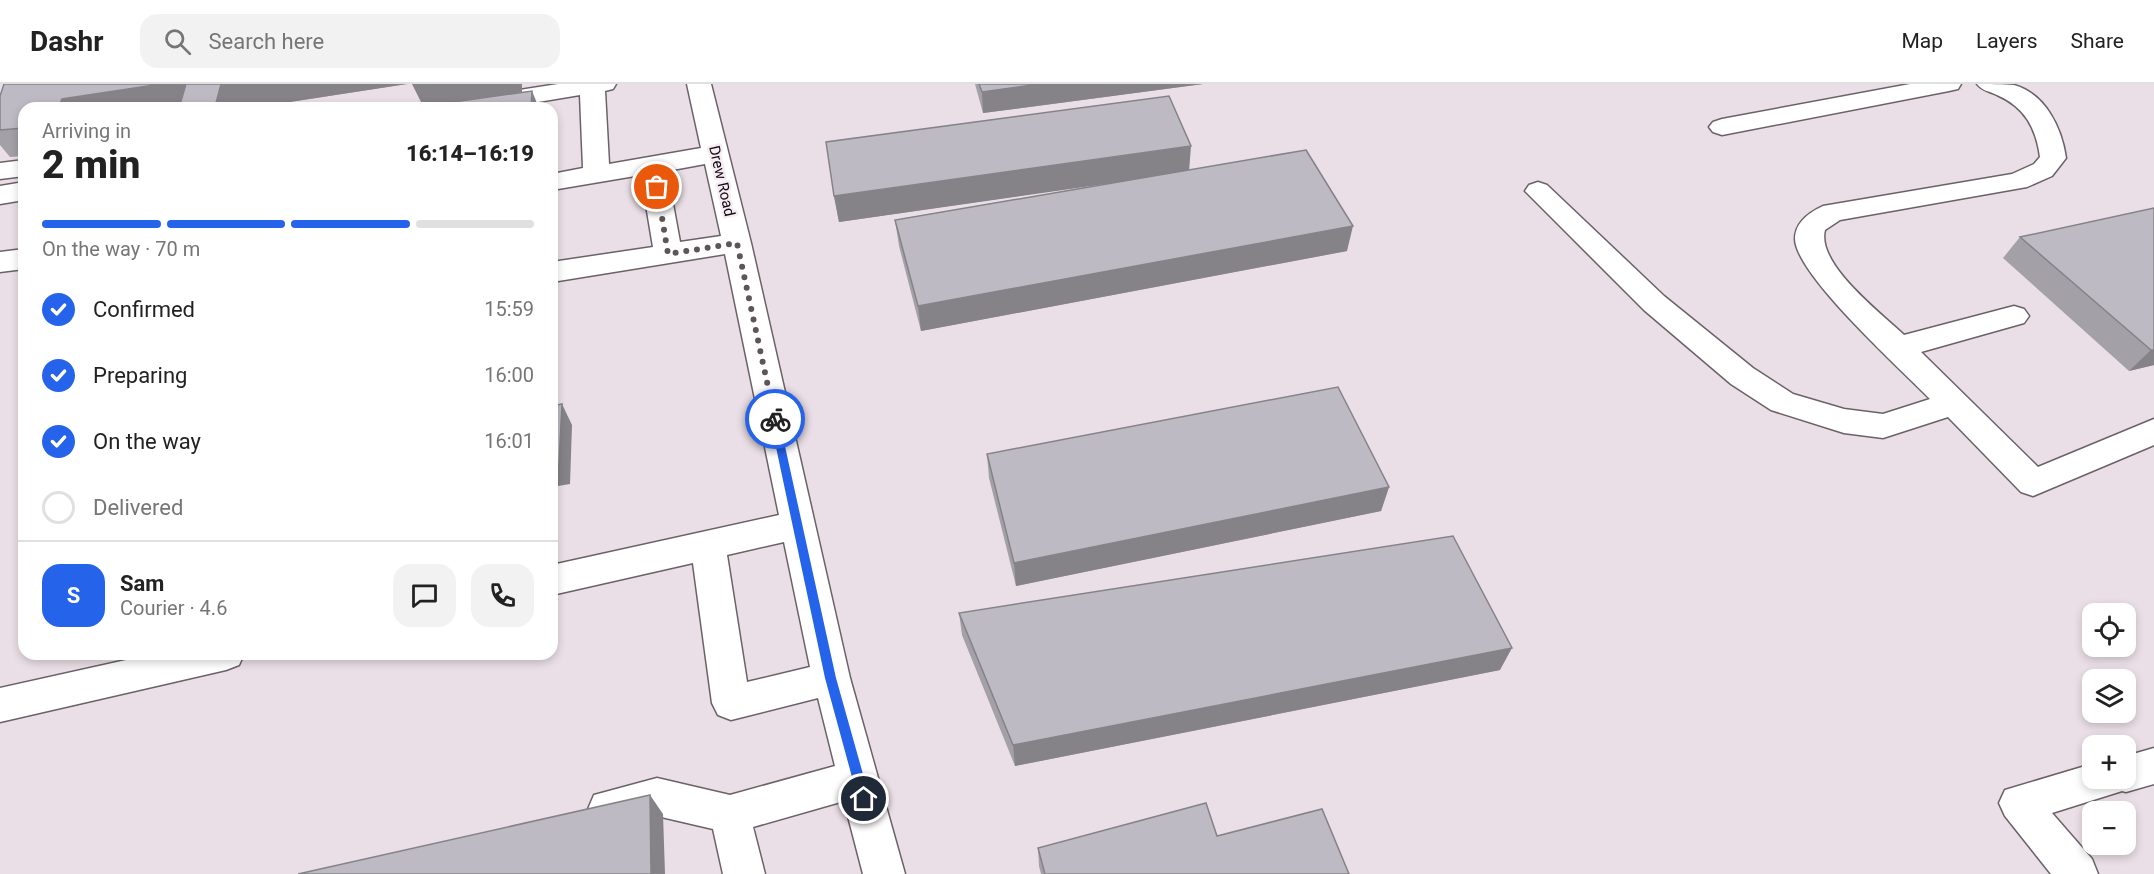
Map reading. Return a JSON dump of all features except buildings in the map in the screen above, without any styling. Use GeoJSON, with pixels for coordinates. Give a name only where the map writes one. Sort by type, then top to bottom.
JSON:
{"type":"FeatureCollection","features":[{"type":"Feature","properties":{"kind":"street","name":"Drew Road"},"geometry":{"type":"LineString","coordinates":[[699,84],[737,243],[831,678],[884,874]]}},
{"type":"Feature","properties":{"kind":"street"},"geometry":{"type":"LineString","coordinates":[[1722,127],[1949,84]]}},
{"type":"Feature","properties":{"kind":"street"},"geometry":{"type":"LineString","coordinates":[[1989,84],[2007,88],[2042,118],[2051,137],[2053,158],[2043,170],[2018,181],[1833,212],[1815,220],[1810,230],[1810,246],[1823,269],[1870,322],[1898,347],[1952,404],[2033,483],[2154,431]]}},
{"type":"Feature","properties":{"kind":"street"},"geometry":{"type":"LineString","coordinates":[[498,102],[596,88]]}},
{"type":"Feature","properties":{"kind":"street"},"geometry":{"type":"LineString","coordinates":[[555,102],[596,88]]}},
{"type":"Feature","properties":{"kind":"street"},"geometry":{"type":"LineString","coordinates":[[596,88],[596,174]]}},
{"type":"Feature","properties":{"kind":"street"},"geometry":{"type":"LineString","coordinates":[[558,181],[716,154]]}},
{"type":"Feature","properties":{"kind":"street"},"geometry":{"type":"LineString","coordinates":[[653,165],[668,254]]}},
{"type":"Feature","properties":{"kind":"street"},"geometry":{"type":"LineString","coordinates":[[0,171],[18,169]]}},
{"type":"Feature","properties":{"kind":"street"},"geometry":{"type":"LineString","coordinates":[[1538,191],[1654,303],[1742,376],[1782,402],[1844,421],[1883,426],[1952,404]]}},
{"type":"Feature","properties":{"kind":"street"},"geometry":{"type":"LineString","coordinates":[[0,195],[18,192]]}},
{"type":"Feature","properties":{"kind":"street"},"geometry":{"type":"LineString","coordinates":[[558,271],[737,243]]}},
{"type":"Feature","properties":{"kind":"street"},"geometry":{"type":"LineString","coordinates":[[0,262],[18,260]]}},
{"type":"Feature","properties":{"kind":"street"},"geometry":{"type":"LineString","coordinates":[[1898,347],[2014,316]]}},
{"type":"Feature","properties":{"kind":"street"},"geometry":{"type":"LineString","coordinates":[[558,579],[797,525]]}},
{"type":"Feature","properties":{"kind":"street"},"geometry":{"type":"LineString","coordinates":[[708,545],[731,704],[831,678]]}},
{"type":"Feature","properties":{"kind":"street"},"geometry":{"type":"LineString","coordinates":[[0,705],[199,660]]}},
{"type":"Feature","properties":{"kind":"street"},"geometry":{"type":"LineString","coordinates":[[2136,771],[2154,766]]}},
{"type":"Feature","properties":{"kind":"street"},"geometry":{"type":"LineString","coordinates":[[577,816],[657,797],[730,814],[858,778]]}},
{"type":"Feature","properties":{"kind":"street"},"geometry":{"type":"LineString","coordinates":[[2077,874],[2019,803],[2082,785]]}},
{"type":"Feature","properties":{"kind":"street"},"geometry":{"type":"LineString","coordinates":[[730,814],[744,874]]}},
{"type":"Feature","properties":{"kind":"way so far"},"geometry":{"type":"LineString","coordinates":[[657,187],[668,254],[737,243],[775,419]]}},
{"type":"Feature","properties":{"kind":"route"},"geometry":{"type":"LineString","coordinates":[[775,419],[831,678],[864,799]]}}]}
